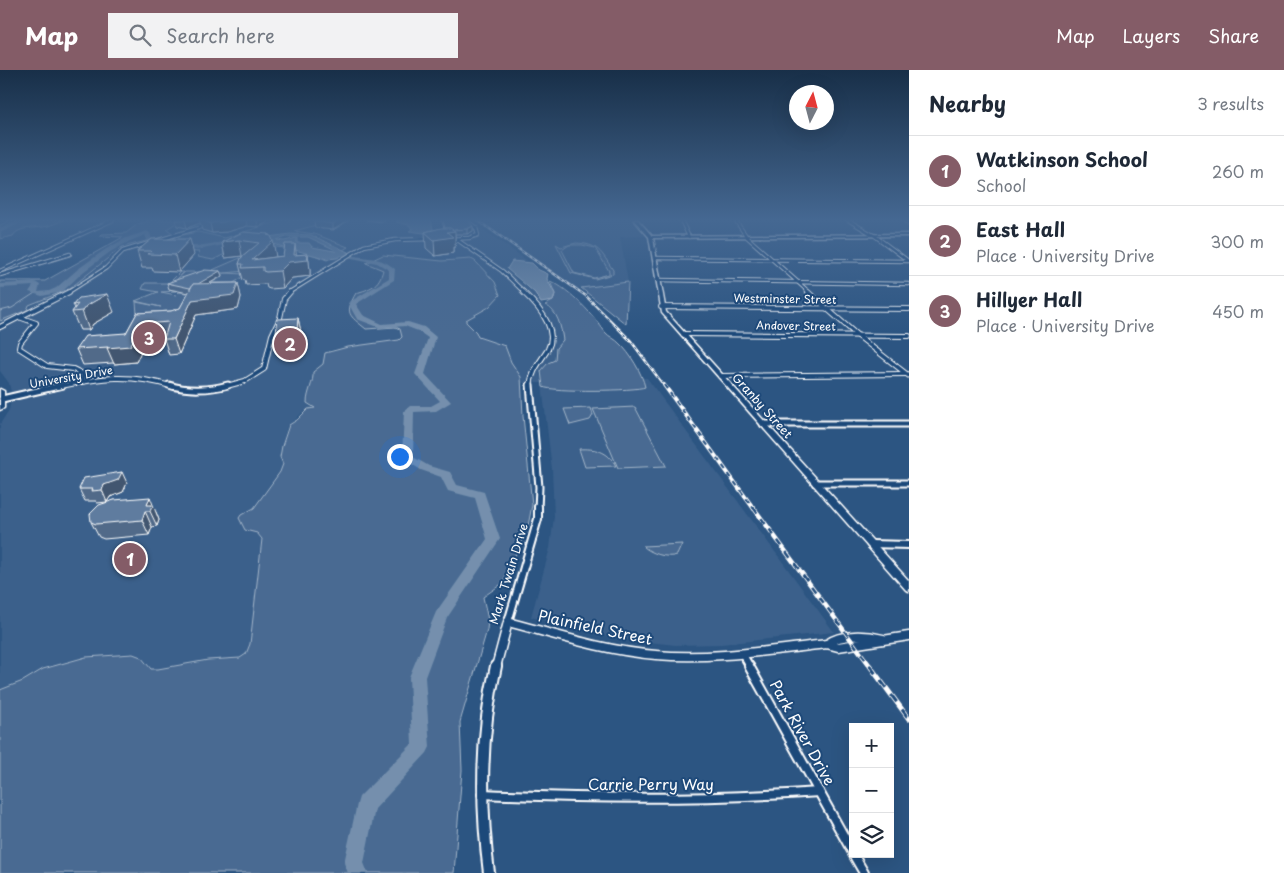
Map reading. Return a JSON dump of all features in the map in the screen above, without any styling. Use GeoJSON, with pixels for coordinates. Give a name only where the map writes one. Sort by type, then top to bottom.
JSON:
{"type":"FeatureCollection","features":[{"type":"Feature","properties":{"kind":"main road","name":"Granby Street"},"geometry":{"type":"LineString","coordinates":[[654,258],[661,306],[720,376],[909,587]]}},
{"type":"Feature","properties":{"kind":"main road"},"geometry":{"type":"LineString","coordinates":[[0,408],[1,395]]}},
{"type":"Feature","properties":{"kind":"street"},"geometry":{"type":"LineString","coordinates":[[0,273],[33,257]]}},
{"type":"Feature","properties":{"kind":"street"},"geometry":{"type":"LineString","coordinates":[[0,273],[57,257]]}},
{"type":"Feature","properties":{"kind":"street"},"geometry":{"type":"LineString","coordinates":[[2,325],[67,293],[106,268],[115,257]]}},
{"type":"Feature","properties":{"kind":"street","name":"University Drive"},"geometry":{"type":"LineString","coordinates":[[1,395],[114,377],[137,377],[175,388],[191,390],[223,388],[248,380],[259,374],[266,364],[272,335],[280,321],[285,296],[346,257]]}},
{"type":"Feature","properties":{"kind":"street","name":"Mark Twain Drive"},"geometry":{"type":"LineString","coordinates":[[483,257],[502,271],[541,311],[551,334],[549,346],[536,365],[530,380],[539,487],[538,519],[496,659],[487,703],[480,772],[489,873]]}},
{"type":"Feature","properties":{"kind":"street"},"geometry":{"type":"LineString","coordinates":[[654,258],[909,262]]}},
{"type":"Feature","properties":{"kind":"street"},"geometry":{"type":"LineString","coordinates":[[772,259],[858,336],[908,375]]}},
{"type":"Feature","properties":{"kind":"street"},"geometry":{"type":"LineString","coordinates":[[657,280],[909,284]]}},
{"type":"Feature","properties":{"kind":"street","name":"Westminster Street"},"geometry":{"type":"LineString","coordinates":[[661,306],[909,309]]}},
{"type":"Feature","properties":{"kind":"street"},"geometry":{"type":"LineString","coordinates":[[18,317],[32,320],[36,323],[20,343],[19,348],[50,367],[78,370],[83,374],[83,381]]}},
{"type":"Feature","properties":{"kind":"street","name":"Andover Street"},"geometry":{"type":"LineString","coordinates":[[683,334],[909,336]]}},
{"type":"Feature","properties":{"kind":"street"},"geometry":{"type":"LineString","coordinates":[[720,376],[908,375]]}},
{"type":"Feature","properties":{"kind":"street"},"geometry":{"type":"LineString","coordinates":[[763,424],[909,424]]}},
{"type":"Feature","properties":{"kind":"street"},"geometry":{"type":"LineString","coordinates":[[815,483],[909,483]]}},
{"type":"Feature","properties":{"kind":"street"},"geometry":{"type":"LineString","coordinates":[[870,544],[909,545]]}},
{"type":"Feature","properties":{"kind":"street","name":"Plainfield Street"},"geometry":{"type":"LineString","coordinates":[[508,622],[588,643],[634,652],[692,656],[827,644],[847,646],[909,636]]}},
{"type":"Feature","properties":{"kind":"street","name":"Park River Drive"},"geometry":{"type":"LineString","coordinates":[[742,653],[849,847]]}},
{"type":"Feature","properties":{"kind":"street","name":"Carrie Perry Way"},"geometry":{"type":"LineString","coordinates":[[482,794],[586,799],[716,800],[819,792]]}},
{"type":"Feature","properties":{"kind":"street","name":"Park River Drive"},"geometry":{"type":"LineString","coordinates":[[855,858],[864,873]]}},
{"type":"Feature","properties":{"kind":"shaded area"},"geometry":{"type":"Polygon","coordinates":[[[87,257],[109,257],[69,289],[29,305],[27,310],[0,321],[0,281],[45,281],[87,257]]]}},
{"type":"Feature","properties":{"kind":"shaded area"},"geometry":{"type":"Polygon","coordinates":[[[109,257],[523,257],[529,262],[514,261],[511,266],[516,279],[535,293],[543,304],[555,314],[560,323],[563,340],[556,349],[556,360],[546,365],[540,374],[542,383],[522,383],[521,377],[503,345],[478,337],[399,340],[331,350],[325,354],[324,364],[313,374],[307,399],[316,408],[303,412],[287,428],[282,446],[283,464],[280,472],[254,508],[241,515],[249,531],[257,533],[262,539],[250,644],[246,654],[240,658],[208,660],[158,669],[151,669],[141,657],[133,654],[86,657],[43,669],[23,681],[0,690],[0,424],[9,410],[12,396],[9,383],[0,371],[0,321],[37,300],[69,289],[109,257]]]}},
{"type":"Feature","properties":{"kind":"shaded area"},"geometry":{"type":"Polygon","coordinates":[[[200,257],[218,257],[213,260],[200,257]]]}},
{"type":"Feature","properties":{"kind":"shaded area"},"geometry":{"type":"Polygon","coordinates":[[[378,257],[407,257],[442,261],[471,259],[475,261],[495,282],[500,295],[489,307],[466,320],[466,322],[476,332],[478,337],[505,346],[511,362],[521,377],[532,505],[528,526],[503,583],[483,597],[488,620],[487,630],[460,722],[462,770],[454,873],[0,873],[0,690],[23,681],[43,669],[86,657],[133,654],[141,657],[151,669],[158,669],[208,660],[240,658],[246,654],[250,644],[262,539],[257,533],[245,530],[239,518],[254,508],[280,472],[283,464],[280,457],[282,446],[289,425],[308,409],[315,408],[307,403],[307,399],[313,372],[323,364],[325,353],[348,347],[399,340],[402,337],[400,329],[395,327],[366,329],[350,314],[350,306],[356,293],[373,286],[379,280],[383,270],[366,263],[378,257]]]}},
{"type":"Feature","properties":{"kind":"shaded area"},"geometry":{"type":"Polygon","coordinates":[[[531,257],[624,257],[628,282],[576,289],[531,257]]]}},
{"type":"Feature","properties":{"kind":"shaded area"},"geometry":{"type":"Polygon","coordinates":[[[563,257],[566,257],[574,273],[594,278],[609,274],[601,257],[605,257],[613,270],[613,274],[595,279],[571,273],[563,257]]]}},
{"type":"Feature","properties":{"kind":"shaded area"},"geometry":{"type":"Polygon","coordinates":[[[240,258],[245,271],[225,273],[244,274],[240,279],[186,311],[137,314],[136,302],[161,307],[135,301],[158,292],[142,289],[145,283],[169,283],[180,272],[184,272],[173,283],[185,272],[208,272],[240,258]],[[212,272],[169,289],[176,291],[161,292],[176,295],[179,292],[191,294],[222,277],[220,276],[224,273],[212,272]]]}},
{"type":"Feature","properties":{"kind":"shaded area"},"geometry":{"type":"Polygon","coordinates":[[[512,261],[532,263],[539,270],[548,274],[547,279],[555,294],[553,301],[541,303],[535,293],[507,269],[512,261]]]}},
{"type":"Feature","properties":{"kind":"shaded area"},"geometry":{"type":"Polygon","coordinates":[[[550,281],[573,296],[607,334],[624,348],[632,358],[645,387],[561,390],[543,387],[541,371],[548,363],[555,360],[556,348],[563,340],[556,315],[545,305],[553,301],[555,294],[550,281]]]}},
{"type":"Feature","properties":{"kind":"shaded area"},"geometry":{"type":"Polygon","coordinates":[[[628,282],[626,324],[581,288],[628,282]]]}},
{"type":"Feature","properties":{"kind":"shaded area"},"geometry":{"type":"Polygon","coordinates":[[[641,378],[647,378],[834,632],[721,644],[675,645],[615,638],[531,617],[550,548],[554,517],[552,469],[542,385],[553,390],[639,389],[644,387],[641,378]]]}},
{"type":"Feature","properties":{"kind":"shaded area"},"geometry":{"type":"Polygon","coordinates":[[[635,407],[666,466],[618,468],[593,409],[635,407]]]}},
{"type":"Feature","properties":{"kind":"shaded area"},"geometry":{"type":"Polygon","coordinates":[[[591,408],[593,415],[590,420],[570,425],[564,409],[591,408]]]}},
{"type":"Feature","properties":{"kind":"shaded area"},"geometry":{"type":"Polygon","coordinates":[[[579,449],[590,449],[605,454],[616,466],[585,467],[579,449]]]}},
{"type":"Feature","properties":{"kind":"shaded area"},"geometry":{"type":"Polygon","coordinates":[[[682,544],[677,555],[673,556],[659,555],[643,546],[682,544]]]}},
{"type":"Feature","properties":{"kind":"building"},"geometry":{"type":"Polygon","coordinates":[[[255,257],[252,260],[272,257],[307,257],[307,260],[289,262],[280,271],[266,272],[263,271],[263,267],[242,268],[243,264],[239,264],[241,258],[255,257]]]}},
{"type":"Feature","properties":{"kind":"building"},"geometry":{"type":"Polygon","coordinates":[[[205,270],[220,271],[198,284],[193,284],[190,288],[167,283],[205,270]]]}},
{"type":"Feature","properties":{"kind":"building"},"geometry":{"type":"Polygon","coordinates":[[[238,283],[234,295],[192,300],[174,339],[164,339],[169,322],[142,324],[130,346],[76,349],[85,336],[126,333],[137,313],[171,311],[180,308],[193,284],[238,283]]]}},
{"type":"Feature","properties":{"kind":"building"},"geometry":{"type":"Polygon","coordinates":[[[107,294],[86,306],[82,311],[72,312],[78,304],[73,305],[79,298],[107,294]]]}},
{"type":"Feature","properties":{"kind":"building"},"geometry":{"type":"Polygon","coordinates":[[[298,318],[297,331],[276,332],[278,319],[298,318]]]}},
{"type":"Feature","properties":{"kind":"building"},"geometry":{"type":"Polygon","coordinates":[[[122,472],[118,480],[104,485],[102,490],[79,489],[84,478],[122,472]]]}},
{"type":"Feature","properties":{"kind":"building"},"geometry":{"type":"Polygon","coordinates":[[[150,497],[147,505],[152,505],[150,511],[145,511],[142,520],[96,524],[91,522],[90,514],[99,505],[114,500],[150,497]]]}},
{"type":"Feature","properties":{"kind":"waterway"},"geometry":{"type":"LineString","coordinates":[[0,286],[35,284],[37,285],[33,292],[46,294],[63,287],[98,257]]}},
{"type":"Feature","properties":{"kind":"waterway"},"geometry":{"type":"LineString","coordinates":[[358,257],[379,261],[392,269],[392,279],[352,303],[360,317],[381,326],[405,324],[421,329],[432,337],[420,374],[446,402],[433,409],[413,408],[409,411],[407,458],[425,468],[446,475],[452,488],[480,495],[494,539],[441,616],[417,677],[421,747],[366,804],[354,863],[358,873]]}},
{"type":"Feature","properties":{"kind":"waterway"},"geometry":{"type":"LineString","coordinates":[[0,311],[12,308],[35,293]]}},
{"type":"Feature","properties":{"kind":"railway"},"geometry":{"type":"LineString","coordinates":[[531,257],[586,296],[631,341],[665,387]]}},
{"type":"Feature","properties":{"kind":"railway"},"geometry":{"type":"LineString","coordinates":[[664,385],[754,509]]}},
{"type":"Feature","properties":{"kind":"railway"},"geometry":{"type":"LineString","coordinates":[[753,507],[871,667]]}},
{"type":"Feature","properties":{"kind":"railway"},"geometry":{"type":"LineString","coordinates":[[870,666],[909,719]]}},
{"type":"Feature","properties":{"kind":"place","name":"Hillyer Hall"},"geometry":{"type":"Point","coordinates":[149,338]}},
{"type":"Feature","properties":{"kind":"place","name":"East Hall"},"geometry":{"type":"Point","coordinates":[290,344]}},
{"type":"Feature","properties":{"kind":"place","name":"Watkinson School"},"geometry":{"type":"Point","coordinates":[130,559]}}]}
